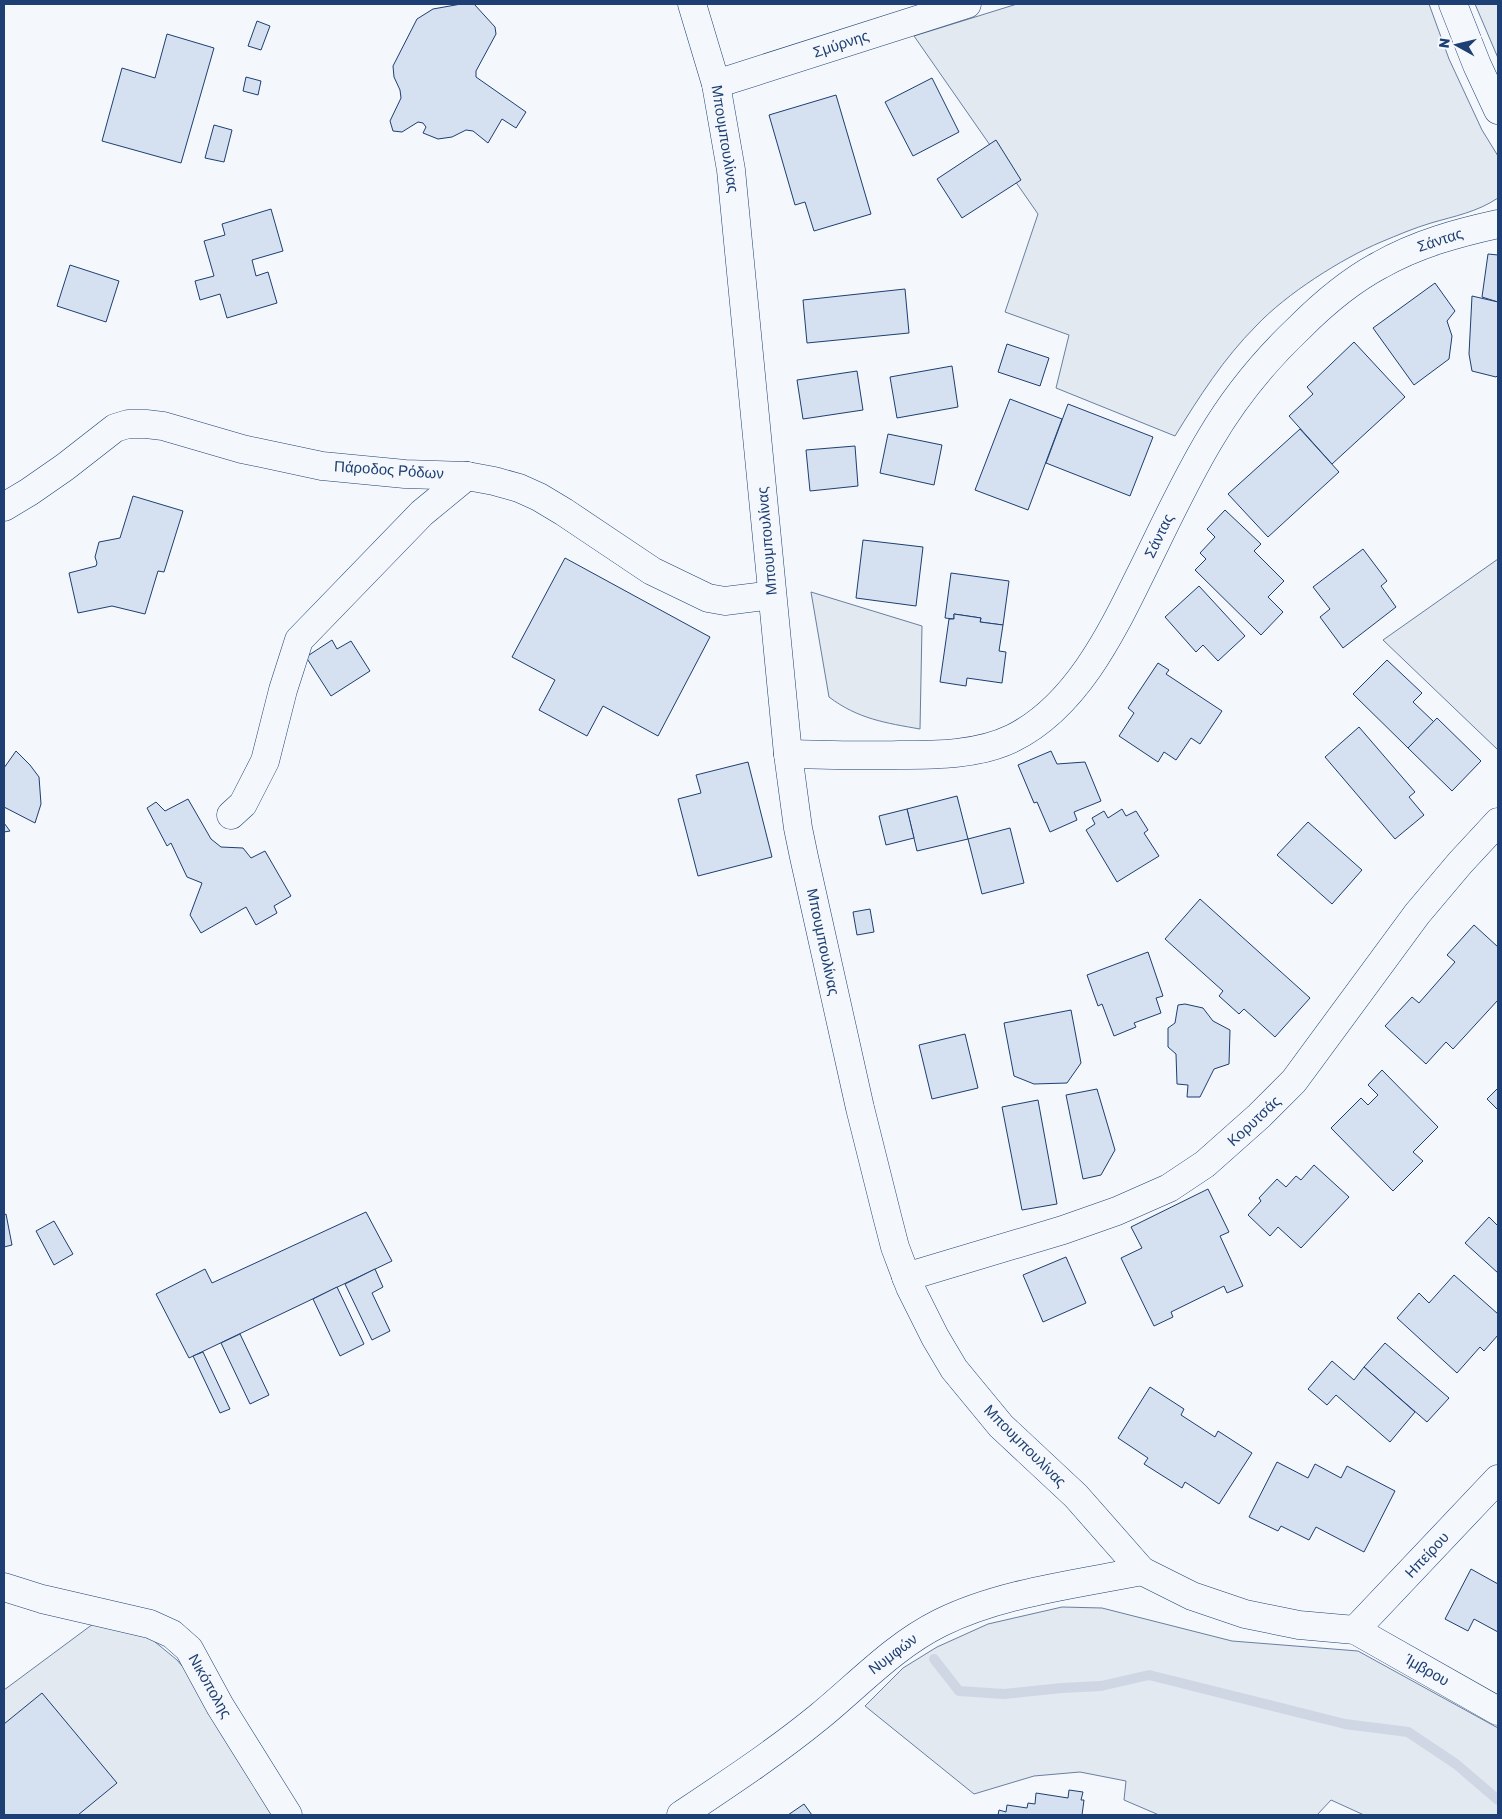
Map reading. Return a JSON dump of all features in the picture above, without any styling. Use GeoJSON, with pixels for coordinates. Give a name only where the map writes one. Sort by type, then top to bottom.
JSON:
{"type":"FeatureCollection","features":[{"type":"Feature","properties":{"kind":"street","name":"Μπουμπουλίνας"},"geometry":{"type":"LineString","coordinates":[[692,4],[716,84],[728,148],[737,218],[788,754],[800,838],[858,1099],[889,1224],[906,1277],[943,1353],[971,1390],[1000,1426],[1076,1496],[1142,1571],[1192,1596],[1245,1614],[1300,1625],[1355,1630]]}},
{"type":"Feature","properties":{"kind":"street","name":"Σμύρνης"},"geometry":{"type":"LineString","coordinates":[[716,84],[967,4]]}},
{"type":"Feature","properties":{"kind":"street"},"geometry":{"type":"LineString","coordinates":[[1453,4],[1477,65],[1498,110]]}},
{"type":"Feature","properties":{"kind":"street","name":"Σάντας"},"geometry":{"type":"LineString","coordinates":[[788,754],[889,756],[946,754],[995,745],[1014,737],[1031,726],[1063,699],[1088,667],[1118,618],[1210,438],[1236,399],[1273,354],[1332,297],[1380,265],[1433,241],[1498,224]]}},
{"type":"Feature","properties":{"kind":"street","name":"Πάροδος Ρόδων"},"geometry":{"type":"LineString","coordinates":[[4,507],[65,467],[115,428],[134,424],[163,426],[242,449],[322,466],[405,474],[467,476],[494,481],[526,491],[550,503],[652,572],[708,598],[725,601],[772,595]]}},
{"type":"Feature","properties":{"kind":"street"},"geometry":{"type":"LineString","coordinates":[[231,815],[243,804],[265,760],[283,690],[299,640],[422,513],[467,476]]}},
{"type":"Feature","properties":{"kind":"street","name":"Κορυτσάς"},"geometry":{"type":"LineString","coordinates":[[906,1277],[1063,1230],[1117,1211],[1169,1188],[1205,1164],[1259,1116],[1294,1081],[1417,914],[1498,822]]}},
{"type":"Feature","properties":{"kind":"street","name":"Ηπείρου"},"geometry":{"type":"LineString","coordinates":[[1355,1630],[1498,1480]]}},
{"type":"Feature","properties":{"kind":"street","name":"Νυμφών"},"geometry":{"type":"LineString","coordinates":[[682,1815],[794,1737],[823,1714],[868,1672],[907,1642],[941,1622],[988,1604],[1142,1571]]}},
{"type":"Feature","properties":{"kind":"street","name":"Νικόπολης"},"geometry":{"type":"LineString","coordinates":[[4,1587],[42,1599],[150,1624],[166,1631],[181,1641],[189,1649],[220,1706],[288,1815]]}},
{"type":"Feature","properties":{"kind":"street","name":"Ίμβρου"},"geometry":{"type":"LineString","coordinates":[[1355,1630],[1498,1711]]}},
{"type":"Feature","properties":{"kind":"shaded area"},"geometry":{"type":"Polygon","coordinates":[[[1017,4],[1429,4],[1449,59],[1482,130],[1498,156],[1498,198],[1474,210],[1418,227],[1365,249],[1298,290],[1268,314],[1233,351],[1203,392],[1175,436],[1056,388],[1069,335],[1005,312],[1038,214],[914,36],[1017,4]]]}},
{"type":"Feature","properties":{"kind":"shaded area"},"geometry":{"type":"Polygon","coordinates":[[[1475,4],[1498,4],[1498,58],[1475,4]]]}},
{"type":"Feature","properties":{"kind":"shaded area"},"geometry":{"type":"Polygon","coordinates":[[[1498,559],[1498,750],[1383,640],[1498,559]]]}},
{"type":"Feature","properties":{"kind":"shaded area"},"geometry":{"type":"Polygon","coordinates":[[[811,592],[922,626],[920,729],[873,719],[851,710],[829,697],[811,592]]]}},
{"type":"Feature","properties":{"kind":"shaded area"},"geometry":{"type":"Polygon","coordinates":[[[1062,1607],[1102,1608],[1232,1641],[1358,1651],[1498,1728],[1498,1815],[1364,1815],[1331,1800],[1317,1815],[1159,1815],[1124,1800],[1126,1781],[1080,1772],[1034,1776],[974,1794],[865,1706],[903,1668],[937,1647],[988,1624],[1062,1607]]]}},
{"type":"Feature","properties":{"kind":"shaded area"},"geometry":{"type":"Polygon","coordinates":[[[97,1621],[149,1637],[177,1660],[189,1674],[277,1815],[4,1815],[4,1690],[97,1621]]]}},
{"type":"Feature","properties":{"kind":"building"},"geometry":{"type":"Polygon","coordinates":[[[461,4],[474,4],[495,27],[496,34],[476,71],[476,77],[526,112],[516,128],[502,119],[488,143],[473,131],[466,130],[452,137],[438,139],[423,133],[426,127],[423,123],[418,122],[402,132],[393,131],[390,121],[401,98],[400,90],[394,77],[393,66],[417,19],[433,9],[461,4]]]}},
{"type":"Feature","properties":{"kind":"building"},"geometry":{"type":"Polygon","coordinates":[[[257,21],[270,26],[261,50],[248,46],[257,21]]]}},
{"type":"Feature","properties":{"kind":"building"},"geometry":{"type":"Polygon","coordinates":[[[167,34],[214,48],[181,163],[102,141],[122,68],[155,78],[167,34]]]}},
{"type":"Feature","properties":{"kind":"building"},"geometry":{"type":"Polygon","coordinates":[[[246,77],[261,81],[258,95],[243,91],[246,77]]]}},
{"type":"Feature","properties":{"kind":"building"},"geometry":{"type":"Polygon","coordinates":[[[932,78],[959,132],[913,156],[885,102],[932,78]]]}},
{"type":"Feature","properties":{"kind":"building"},"geometry":{"type":"Polygon","coordinates":[[[836,95],[871,214],[814,231],[805,202],[795,205],[769,115],[836,95]]]}},
{"type":"Feature","properties":{"kind":"building"},"geometry":{"type":"Polygon","coordinates":[[[214,125],[232,130],[224,162],[205,158],[214,125]]]}},
{"type":"Feature","properties":{"kind":"building"},"geometry":{"type":"Polygon","coordinates":[[[996,140],[1021,180],[962,218],[937,179],[996,140]]]}},
{"type":"Feature","properties":{"kind":"building"},"geometry":{"type":"Polygon","coordinates":[[[271,209],[283,251],[252,260],[256,276],[268,272],[277,303],[227,318],[220,294],[200,300],[195,281],[214,276],[204,241],[225,235],[222,224],[271,209]]]}},
{"type":"Feature","properties":{"kind":"building"},"geometry":{"type":"Polygon","coordinates":[[[1488,254],[1498,255],[1498,302],[1482,297],[1488,254]]]}},
{"type":"Feature","properties":{"kind":"building"},"geometry":{"type":"Polygon","coordinates":[[[70,265],[119,281],[106,322],[57,306],[70,265]]]}},
{"type":"Feature","properties":{"kind":"building"},"geometry":{"type":"Polygon","coordinates":[[[1435,283],[1455,311],[1447,321],[1452,336],[1449,359],[1414,385],[1373,328],[1435,283]]]}},
{"type":"Feature","properties":{"kind":"building"},"geometry":{"type":"Polygon","coordinates":[[[905,289],[909,333],[807,343],[803,300],[905,289]]]}},
{"type":"Feature","properties":{"kind":"building"},"geometry":{"type":"Polygon","coordinates":[[[1472,296],[1498,302],[1498,375],[1496,377],[1472,371],[1469,354],[1472,296]]]}},
{"type":"Feature","properties":{"kind":"building"},"geometry":{"type":"Polygon","coordinates":[[[1354,342],[1405,397],[1332,464],[1289,416],[1313,394],[1307,387],[1354,342]]]}},
{"type":"Feature","properties":{"kind":"building"},"geometry":{"type":"Polygon","coordinates":[[[1007,344],[1049,358],[1040,386],[998,372],[1007,344]]]}},
{"type":"Feature","properties":{"kind":"building"},"geometry":{"type":"Polygon","coordinates":[[[952,366],[958,407],[897,418],[890,377],[952,366]]]}},
{"type":"Feature","properties":{"kind":"building"},"geometry":{"type":"Polygon","coordinates":[[[857,371],[863,410],[803,419],[797,380],[857,371]]]}},
{"type":"Feature","properties":{"kind":"building"},"geometry":{"type":"Polygon","coordinates":[[[1010,399],[1062,419],[1028,510],[975,490],[1010,399]]]}},
{"type":"Feature","properties":{"kind":"building"},"geometry":{"type":"Polygon","coordinates":[[[1068,404],[1153,437],[1130,496],[1046,463],[1068,404]]]}},
{"type":"Feature","properties":{"kind":"building"},"geometry":{"type":"Polygon","coordinates":[[[1300,429],[1339,472],[1268,537],[1228,494],[1300,429]]]}},
{"type":"Feature","properties":{"kind":"building"},"geometry":{"type":"Polygon","coordinates":[[[888,434],[942,445],[934,485],[880,473],[888,434]]]}},
{"type":"Feature","properties":{"kind":"building"},"geometry":{"type":"Polygon","coordinates":[[[855,446],[858,486],[810,491],[806,450],[855,446]]]}},
{"type":"Feature","properties":{"kind":"building"},"geometry":{"type":"Polygon","coordinates":[[[133,496],[183,511],[164,572],[158,571],[145,614],[112,606],[78,613],[69,573],[96,566],[95,557],[99,542],[120,538],[133,496]]]}},
{"type":"Feature","properties":{"kind":"building"},"geometry":{"type":"Polygon","coordinates":[[[1225,510],[1261,544],[1254,551],[1284,581],[1268,597],[1283,612],[1261,635],[1195,570],[1206,559],[1200,553],[1215,537],[1207,529],[1225,510]]]}},
{"type":"Feature","properties":{"kind":"building"},"geometry":{"type":"Polygon","coordinates":[[[863,540],[923,547],[916,606],[856,598],[863,540]]]}},
{"type":"Feature","properties":{"kind":"building"},"geometry":{"type":"Polygon","coordinates":[[[1363,549],[1387,581],[1381,586],[1396,607],[1343,648],[1320,617],[1330,609],[1313,587],[1363,549]]]}},
{"type":"Feature","properties":{"kind":"building"},"geometry":{"type":"Polygon","coordinates":[[[565,558],[710,637],[658,736],[603,706],[587,736],[539,710],[555,680],[512,657],[565,558]]]}},
{"type":"Feature","properties":{"kind":"building"},"geometry":{"type":"Polygon","coordinates":[[[951,573],[1009,581],[1003,625],[980,622],[981,618],[954,614],[954,619],[945,618],[951,573]]]}},
{"type":"Feature","properties":{"kind":"building"},"geometry":{"type":"Polygon","coordinates":[[[1199,586],[1245,636],[1218,661],[1203,645],[1196,652],[1165,617],[1199,586]]]}},
{"type":"Feature","properties":{"kind":"building"},"geometry":{"type":"Polygon","coordinates":[[[954,614],[981,618],[980,622],[1003,625],[999,651],[1006,652],[1002,683],[967,678],[966,686],[940,682],[949,619],[954,619],[954,614]]]}},
{"type":"Feature","properties":{"kind":"building"},"geometry":{"type":"Polygon","coordinates":[[[332,640],[337,649],[351,641],[370,671],[331,696],[306,657],[332,640]]]}},
{"type":"Feature","properties":{"kind":"building"},"geometry":{"type":"Polygon","coordinates":[[[1387,660],[1422,693],[1413,702],[1434,722],[1408,748],[1353,694],[1387,660]]]}},
{"type":"Feature","properties":{"kind":"building"},"geometry":{"type":"Polygon","coordinates":[[[1158,663],[1169,670],[1166,674],[1222,711],[1200,744],[1191,738],[1176,760],[1164,752],[1158,762],[1119,736],[1134,713],[1128,708],[1158,663]]]}},
{"type":"Feature","properties":{"kind":"building"},"geometry":{"type":"Polygon","coordinates":[[[1437,718],[1481,761],[1452,791],[1408,748],[1437,718]]]}},
{"type":"Feature","properties":{"kind":"building"},"geometry":{"type":"Polygon","coordinates":[[[1359,727],[1415,792],[1409,797],[1424,815],[1395,839],[1325,757],[1359,727]]]}},
{"type":"Feature","properties":{"kind":"building"},"geometry":{"type":"Polygon","coordinates":[[[16,751],[39,777],[41,804],[35,823],[4,807],[4,768],[16,751]]]}},
{"type":"Feature","properties":{"kind":"building"},"geometry":{"type":"Polygon","coordinates":[[[1051,751],[1057,764],[1085,762],[1101,801],[1074,812],[1077,820],[1050,832],[1037,802],[1034,803],[1018,765],[1051,751]]]}},
{"type":"Feature","properties":{"kind":"building"},"geometry":{"type":"Polygon","coordinates":[[[748,762],[772,857],[698,876],[678,799],[701,793],[696,775],[748,762]]]}},
{"type":"Feature","properties":{"kind":"building"},"geometry":{"type":"Polygon","coordinates":[[[957,796],[968,839],[917,851],[907,809],[957,796]]]}},
{"type":"Feature","properties":{"kind":"building"},"geometry":{"type":"Polygon","coordinates":[[[188,799],[211,839],[221,847],[243,848],[251,858],[265,851],[291,896],[274,906],[277,913],[256,925],[246,907],[201,933],[190,915],[202,883],[187,877],[171,843],[167,846],[147,808],[156,802],[165,811],[188,799]]]}},
{"type":"Feature","properties":{"kind":"building"},"geometry":{"type":"Polygon","coordinates":[[[907,809],[914,838],[886,845],[879,816],[907,809]]]}},
{"type":"Feature","properties":{"kind":"building"},"geometry":{"type":"Polygon","coordinates":[[[1122,809],[1126,816],[1136,811],[1148,830],[1144,833],[1159,856],[1117,882],[1086,830],[1095,824],[1092,818],[1104,811],[1108,818],[1122,809]]]}},
{"type":"Feature","properties":{"kind":"building"},"geometry":{"type":"Polygon","coordinates":[[[1308,822],[1362,870],[1332,904],[1277,855],[1308,822]]]}},
{"type":"Feature","properties":{"kind":"building"},"geometry":{"type":"Polygon","coordinates":[[[4,823],[10,831],[4,832],[4,823]]]}},
{"type":"Feature","properties":{"kind":"building"},"geometry":{"type":"Polygon","coordinates":[[[1010,828],[1024,883],[982,894],[968,839],[1010,828]]]}},
{"type":"Feature","properties":{"kind":"building"},"geometry":{"type":"Polygon","coordinates":[[[1200,899],[1310,998],[1275,1037],[1244,1009],[1239,1014],[1219,996],[1223,991],[1165,939],[1200,899]]]}},
{"type":"Feature","properties":{"kind":"building"},"geometry":{"type":"Polygon","coordinates":[[[870,909],[874,932],[857,935],[853,912],[870,909]]]}},
{"type":"Feature","properties":{"kind":"building"},"geometry":{"type":"Polygon","coordinates":[[[1474,925],[1498,947],[1498,1000],[1453,1049],[1446,1042],[1426,1064],[1385,1026],[1412,997],[1419,1003],[1455,962],[1447,955],[1474,925]]]}},
{"type":"Feature","properties":{"kind":"building"},"geometry":{"type":"Polygon","coordinates":[[[1148,952],[1163,996],[1156,998],[1161,1013],[1134,1023],[1136,1027],[1114,1036],[1102,1004],[1098,1006],[1087,975],[1148,952]]]}},
{"type":"Feature","properties":{"kind":"building"},"geometry":{"type":"Polygon","coordinates":[[[1185,1004],[1203,1008],[1213,1021],[1230,1030],[1229,1064],[1214,1069],[1200,1097],[1187,1097],[1188,1085],[1177,1084],[1176,1054],[1168,1047],[1168,1028],[1175,1023],[1178,1005],[1185,1004]]]}},
{"type":"Feature","properties":{"kind":"building"},"geometry":{"type":"Polygon","coordinates":[[[1071,1010],[1081,1063],[1067,1083],[1034,1084],[1014,1076],[1004,1023],[1071,1010]]]}},
{"type":"Feature","properties":{"kind":"building"},"geometry":{"type":"Polygon","coordinates":[[[965,1034],[978,1088],[932,1099],[919,1045],[965,1034]]]}},
{"type":"Feature","properties":{"kind":"building"},"geometry":{"type":"Polygon","coordinates":[[[1382,1070],[1438,1127],[1413,1152],[1423,1161],[1393,1191],[1331,1128],[1361,1098],[1368,1105],[1378,1095],[1368,1085],[1382,1070]]]}},
{"type":"Feature","properties":{"kind":"building"},"geometry":{"type":"Polygon","coordinates":[[[1498,1088],[1498,1110],[1487,1099],[1498,1088]]]}},
{"type":"Feature","properties":{"kind":"building"},"geometry":{"type":"Polygon","coordinates":[[[1097,1089],[1115,1150],[1101,1175],[1083,1179],[1066,1095],[1097,1089]]]}},
{"type":"Feature","properties":{"kind":"building"},"geometry":{"type":"Polygon","coordinates":[[[1038,1100],[1057,1204],[1022,1210],[1002,1107],[1038,1100]]]}},
{"type":"Feature","properties":{"kind":"building"},"geometry":{"type":"Polygon","coordinates":[[[1314,1165],[1349,1197],[1301,1248],[1278,1227],[1270,1236],[1248,1215],[1261,1201],[1259,1198],[1277,1179],[1286,1187],[1296,1176],[1301,1180],[1314,1165]]]}},
{"type":"Feature","properties":{"kind":"building"},"geometry":{"type":"Polygon","coordinates":[[[1208,1189],[1229,1232],[1220,1236],[1243,1286],[1227,1293],[1224,1286],[1171,1312],[1173,1317],[1154,1326],[1121,1258],[1142,1248],[1131,1227],[1208,1189]]]}},
{"type":"Feature","properties":{"kind":"building"},"geometry":{"type":"Polygon","coordinates":[[[366,1212],[392,1261],[189,1358],[156,1294],[205,1269],[212,1283],[366,1212]]]}},
{"type":"Feature","properties":{"kind":"building"},"geometry":{"type":"Polygon","coordinates":[[[6,1214],[12,1245],[4,1247],[4,1215],[6,1214]]]}},
{"type":"Feature","properties":{"kind":"building"},"geometry":{"type":"Polygon","coordinates":[[[1489,1217],[1498,1226],[1498,1273],[1465,1243],[1489,1217]]]}},
{"type":"Feature","properties":{"kind":"building"},"geometry":{"type":"Polygon","coordinates":[[[54,1221],[73,1254],[54,1265],[36,1231],[54,1221]]]}},
{"type":"Feature","properties":{"kind":"building"},"geometry":{"type":"Polygon","coordinates":[[[1066,1257],[1086,1303],[1043,1322],[1023,1275],[1066,1257]]]}},
{"type":"Feature","properties":{"kind":"building"},"geometry":{"type":"Polygon","coordinates":[[[375,1269],[383,1287],[372,1293],[390,1331],[372,1340],[345,1284],[375,1269]]]}},
{"type":"Feature","properties":{"kind":"building"},"geometry":{"type":"Polygon","coordinates":[[[1454,1275],[1498,1314],[1498,1335],[1484,1351],[1480,1347],[1457,1373],[1397,1318],[1419,1293],[1429,1303],[1454,1275]]]}},
{"type":"Feature","properties":{"kind":"building"},"geometry":{"type":"Polygon","coordinates":[[[337,1287],[364,1344],[340,1356],[313,1299],[337,1287]]]}},
{"type":"Feature","properties":{"kind":"building"},"geometry":{"type":"Polygon","coordinates":[[[240,1334],[269,1395],[250,1404],[221,1343],[240,1334]]]}},
{"type":"Feature","properties":{"kind":"building"},"geometry":{"type":"Polygon","coordinates":[[[1385,1343],[1449,1398],[1427,1422],[1364,1367],[1385,1343]]]}},
{"type":"Feature","properties":{"kind":"building"},"geometry":{"type":"Polygon","coordinates":[[[203,1352],[230,1409],[220,1413],[193,1356],[203,1352]]]}},
{"type":"Feature","properties":{"kind":"building"},"geometry":{"type":"Polygon","coordinates":[[[1332,1361],[1354,1380],[1364,1367],[1415,1412],[1390,1442],[1336,1395],[1327,1405],[1308,1389],[1332,1361]]]}},
{"type":"Feature","properties":{"kind":"building"},"geometry":{"type":"Polygon","coordinates":[[[1150,1387],[1184,1409],[1181,1415],[1215,1437],[1218,1431],[1252,1453],[1219,1504],[1185,1482],[1182,1488],[1144,1464],[1148,1458],[1118,1438],[1150,1387]]]}},
{"type":"Feature","properties":{"kind":"building"},"geometry":{"type":"Polygon","coordinates":[[[1277,1462],[1308,1478],[1315,1464],[1341,1478],[1347,1466],[1395,1491],[1364,1552],[1316,1527],[1309,1540],[1281,1526],[1278,1531],[1249,1517],[1277,1462]]]}},
{"type":"Feature","properties":{"kind":"building"},"geometry":{"type":"Polygon","coordinates":[[[1471,1569],[1498,1584],[1498,1632],[1474,1619],[1468,1631],[1445,1619],[1471,1569]]]}},
{"type":"Feature","properties":{"kind":"building"},"geometry":{"type":"Polygon","coordinates":[[[42,1693],[117,1783],[78,1815],[4,1815],[4,1724],[42,1693]]]}},
{"type":"Feature","properties":{"kind":"building"},"geometry":{"type":"Polygon","coordinates":[[[1069,1790],[1083,1792],[1081,1800],[1084,1800],[1082,1815],[998,1815],[999,1810],[1006,1812],[1007,1805],[1027,1808],[1028,1803],[1035,1804],[1036,1793],[1068,1798],[1069,1790]]]}},
{"type":"Feature","properties":{"kind":"building"},"geometry":{"type":"Polygon","coordinates":[[[804,1804],[812,1815],[788,1815],[804,1804]]]}},
{"type":"Feature","properties":{"kind":"waterway"},"geometry":{"type":"LineString","coordinates":[[934,1659],[959,1691],[1004,1694],[1101,1686],[1149,1675],[1345,1724],[1408,1732],[1456,1764],[1498,1800]]}}]}
